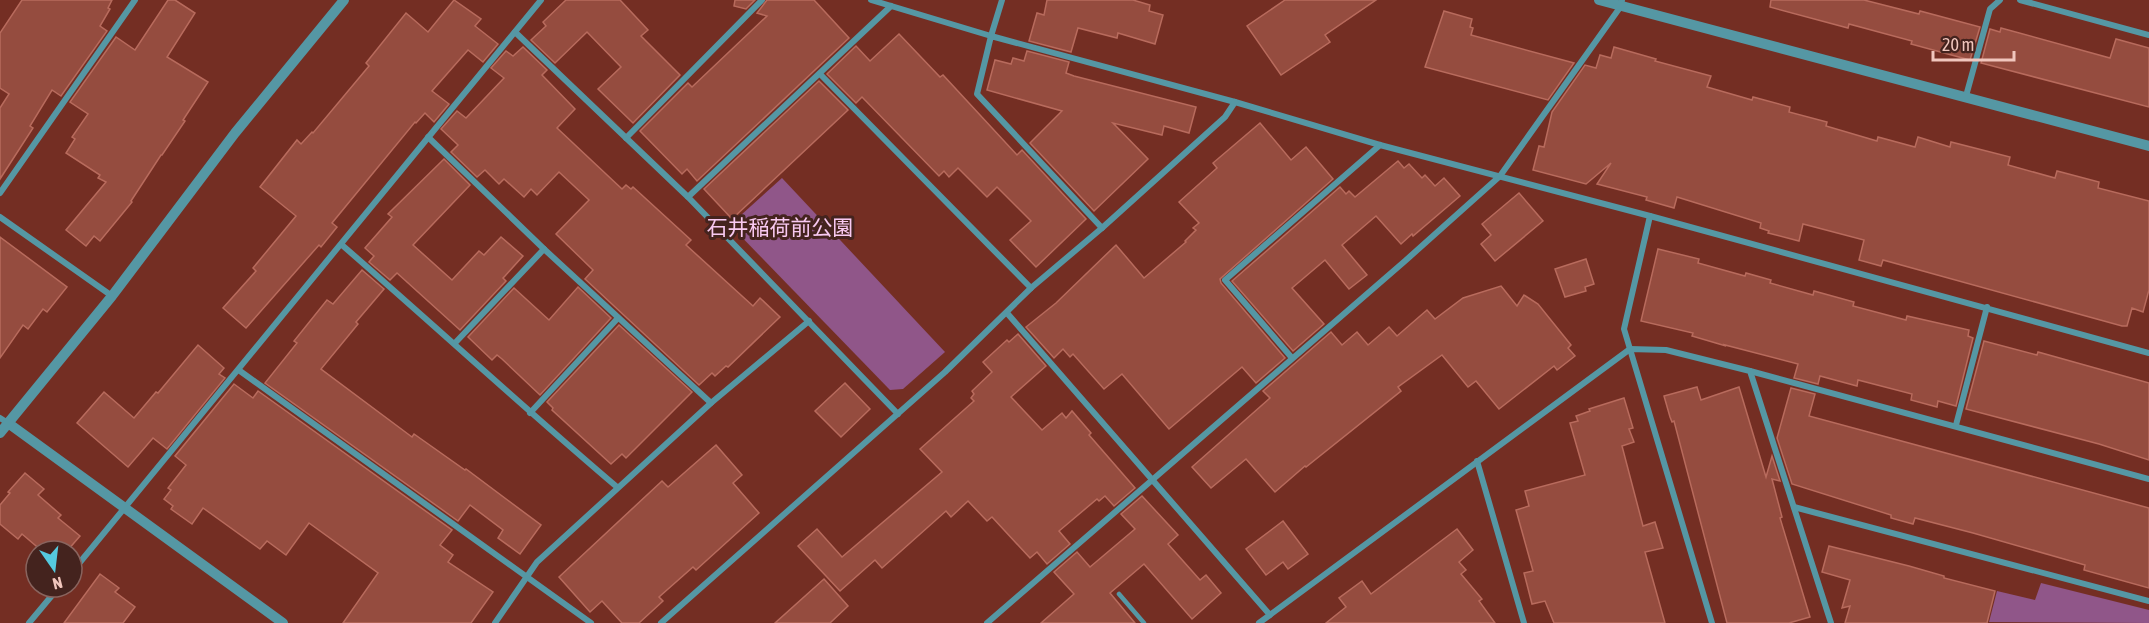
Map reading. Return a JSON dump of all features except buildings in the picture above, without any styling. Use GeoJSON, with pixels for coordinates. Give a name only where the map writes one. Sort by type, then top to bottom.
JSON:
{"type":"FeatureCollection","features":[{"type":"Feature","properties":{"kind":"street"},"geometry":{"type":"LineString","coordinates":[[0,193],[135,0]]}},
{"type":"Feature","properties":{"kind":"street"},"geometry":{"type":"LineString","coordinates":[[0,433],[4,420],[112,296],[235,133],[344,0]]}},
{"type":"Feature","properties":{"kind":"street"},"geometry":{"type":"LineString","coordinates":[[84,558],[240,371],[541,0]]}},
{"type":"Feature","properties":{"kind":"street"},"geometry":{"type":"LineString","coordinates":[[626,138],[762,0]]}},
{"type":"Feature","properties":{"kind":"street"},"geometry":{"type":"LineString","coordinates":[[871,0],[1380,145],[1650,216],[2149,353]]}},
{"type":"Feature","properties":{"kind":"street"},"geometry":{"type":"LineString","coordinates":[[1002,0],[977,94],[1102,228]]}},
{"type":"Feature","properties":{"kind":"street"},"geometry":{"type":"LineString","coordinates":[[1599,0],[1622,3],[2149,146]]}},
{"type":"Feature","properties":{"kind":"street"},"geometry":{"type":"LineString","coordinates":[[1966,96],[1990,9],[2000,0]]}},
{"type":"Feature","properties":{"kind":"street"},"geometry":{"type":"LineString","coordinates":[[2020,0],[2149,35]]}},
{"type":"Feature","properties":{"kind":"street"},"geometry":{"type":"LineString","coordinates":[[987,623],[1500,176],[1622,3]]}},
{"type":"Feature","properties":{"kind":"street"},"geometry":{"type":"LineString","coordinates":[[688,197],[891,6]]}},
{"type":"Feature","properties":{"kind":"street"},"geometry":{"type":"LineString","coordinates":[[515,32],[688,197],[898,414]]}},
{"type":"Feature","properties":{"kind":"street"},"geometry":{"type":"LineString","coordinates":[[820,74],[1031,288]]}},
{"type":"Feature","properties":{"kind":"street"},"geometry":{"type":"LineString","coordinates":[[661,623],[898,414],[1031,288],[1102,228],[1225,117],[1235,102]]}},
{"type":"Feature","properties":{"kind":"street"},"geometry":{"type":"LineString","coordinates":[[428,137],[544,249],[711,404]]}},
{"type":"Feature","properties":{"kind":"street"},"geometry":{"type":"LineString","coordinates":[[1293,358],[1225,280],[1380,145]]}},
{"type":"Feature","properties":{"kind":"street"},"geometry":{"type":"LineString","coordinates":[[1650,216],[1624,329],[1712,623]]}},
{"type":"Feature","properties":{"kind":"street"},"geometry":{"type":"LineString","coordinates":[[0,217],[112,296]]}},
{"type":"Feature","properties":{"kind":"street"},"geometry":{"type":"LineString","coordinates":[[342,245],[455,343],[530,413],[617,487]]}},
{"type":"Feature","properties":{"kind":"street"},"geometry":{"type":"LineString","coordinates":[[455,343],[544,249]]}},
{"type":"Feature","properties":{"kind":"street"},"geometry":{"type":"LineString","coordinates":[[1956,425],[1987,308]]}},
{"type":"Feature","properties":{"kind":"street"},"geometry":{"type":"LineString","coordinates":[[1006,313],[1270,615]]}},
{"type":"Feature","properties":{"kind":"street"},"geometry":{"type":"LineString","coordinates":[[530,413],[618,318]]}},
{"type":"Feature","properties":{"kind":"street"},"geometry":{"type":"LineString","coordinates":[[495,623],[537,562],[617,487],[809,321]]}},
{"type":"Feature","properties":{"kind":"street"},"geometry":{"type":"LineString","coordinates":[[1259,623],[1630,349],[1666,350],[1750,371],[2149,479]]}},
{"type":"Feature","properties":{"kind":"street"},"geometry":{"type":"LineString","coordinates":[[240,371],[591,623]]}},
{"type":"Feature","properties":{"kind":"street"},"geometry":{"type":"LineString","coordinates":[[1750,371],[1831,623]]}},
{"type":"Feature","properties":{"kind":"street"},"geometry":{"type":"LineString","coordinates":[[4,420],[283,623]]}},
{"type":"Feature","properties":{"kind":"street"},"geometry":{"type":"LineString","coordinates":[[1477,461],[1524,623]]}},
{"type":"Feature","properties":{"kind":"street"},"geometry":{"type":"LineString","coordinates":[[1794,507],[2149,601]]}},
{"type":"Feature","properties":{"kind":"street"},"geometry":{"type":"LineString","coordinates":[[29,623],[49,599]]}},
{"type":"Feature","properties":{"kind":"lane"},"geometry":{"type":"LineString","coordinates":[[1119,594],[1144,623]]}},
{"type":"Feature","properties":{"kind":"green space","name":"石井稲荷前公園"},"geometry":{"type":"Polygon","coordinates":[[[782,178],[945,352],[903,389],[890,390],[730,225],[782,178]]]}},
{"type":"Feature","properties":{"kind":"green space"},"geometry":{"type":"Polygon","coordinates":[[[2041,583],[2149,610],[2149,623],[1989,622],[1997,591],[2035,600],[2041,583]]]}}]}
